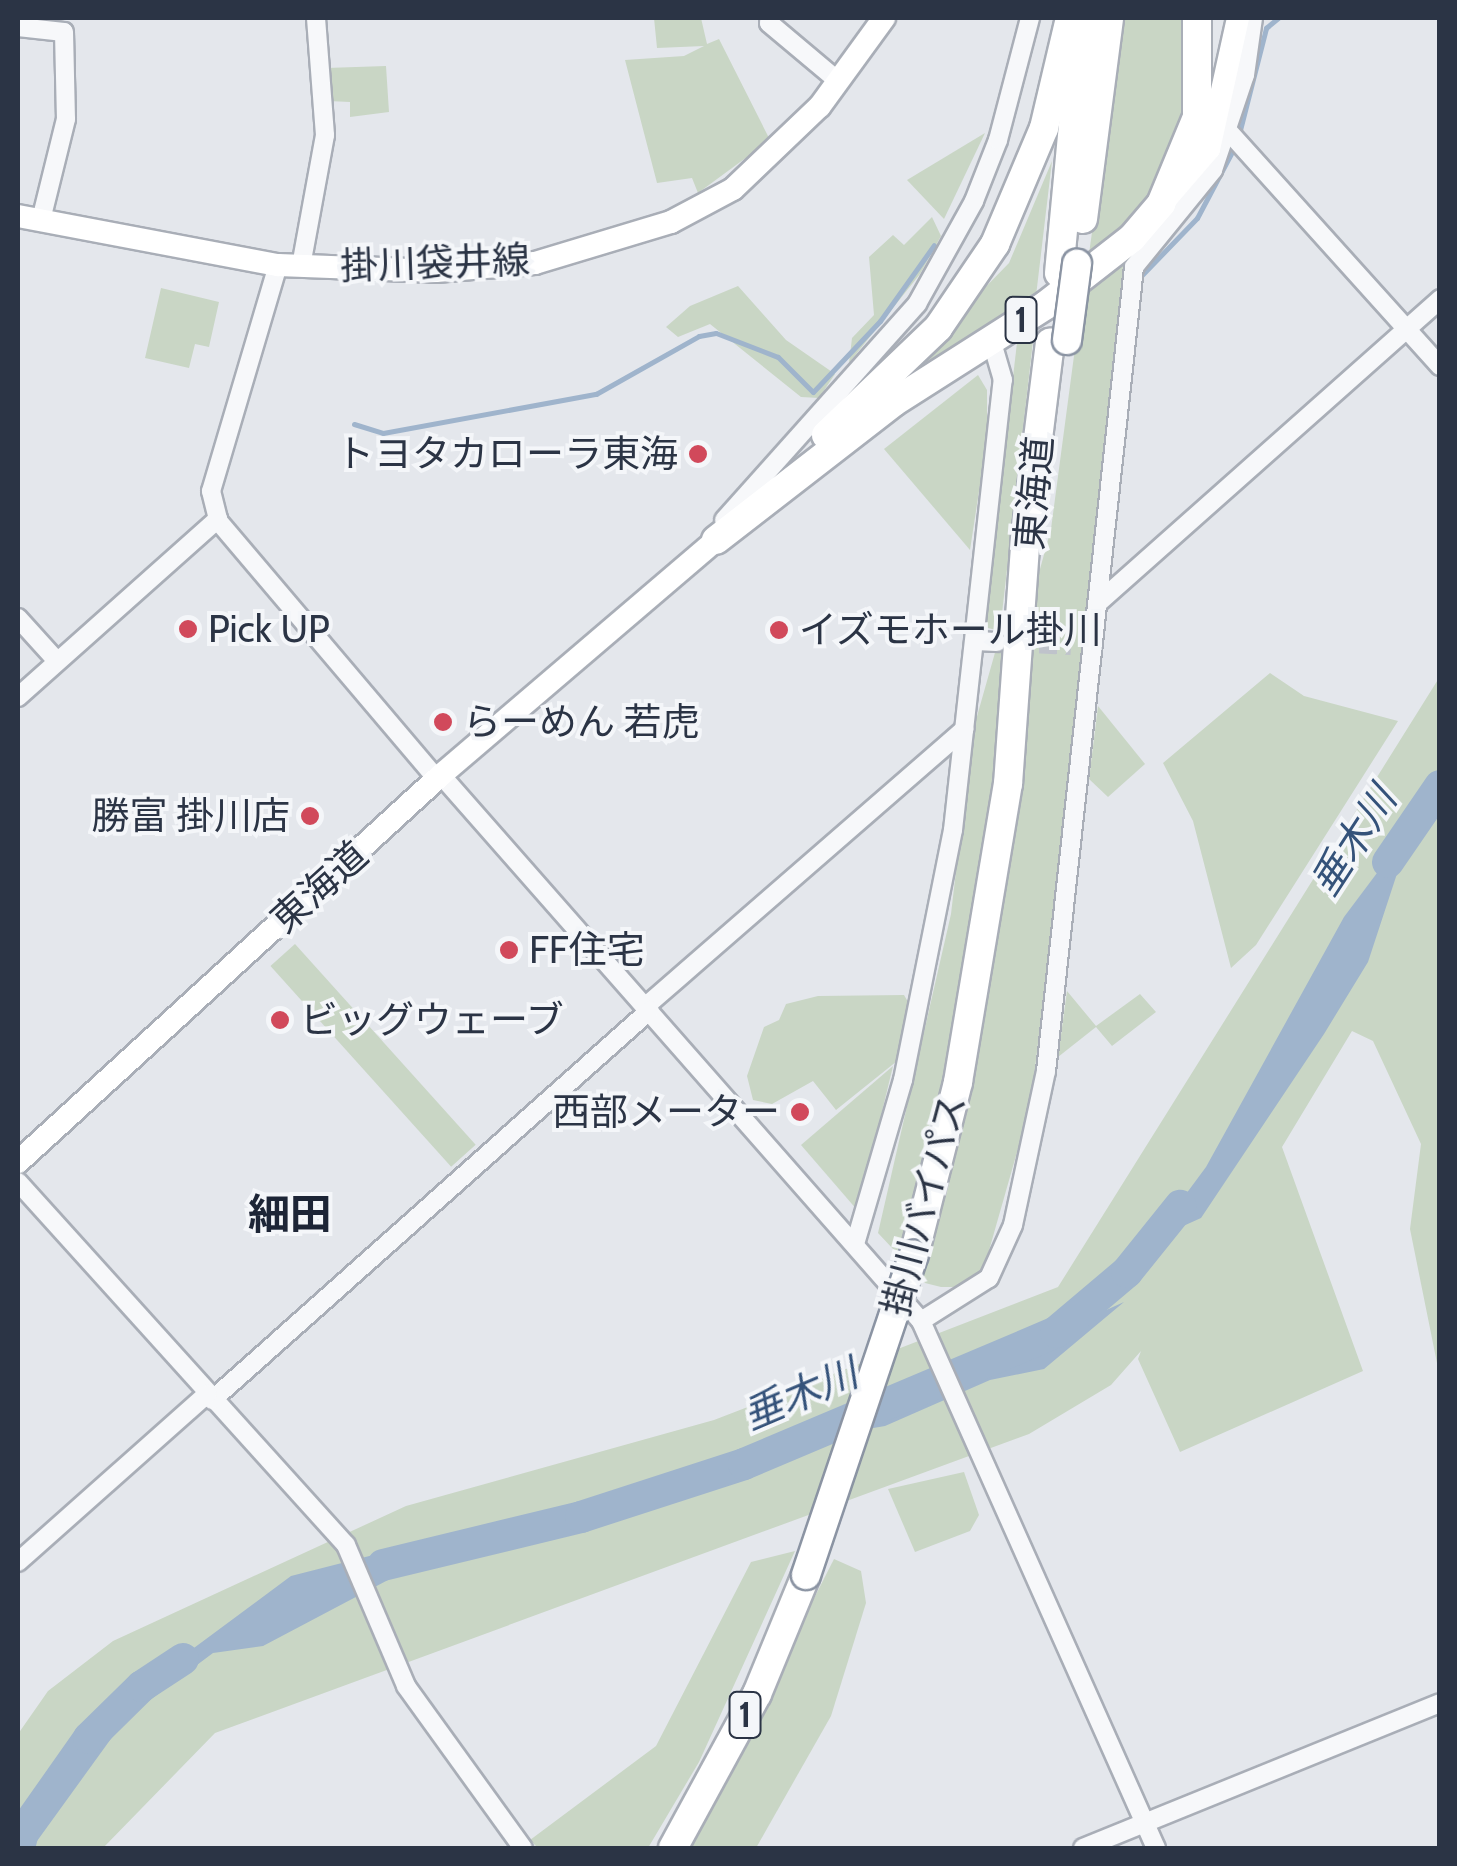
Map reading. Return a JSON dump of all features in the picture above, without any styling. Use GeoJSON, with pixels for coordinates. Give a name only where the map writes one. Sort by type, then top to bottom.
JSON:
{"type":"FeatureCollection","features":[{"type":"Feature","properties":{"kind":"highway","name":"1"},"geometry":{"type":"LineString","coordinates":[[716,540],[938,328],[995,244],[1044,128],[1070,18]]}},
{"type":"Feature","properties":{"kind":"highway","name":"東海道"},"geometry":{"type":"LineString","coordinates":[[1068,269],[1084,18]]}},
{"type":"Feature","properties":{"kind":"highway","name":"東海道"},"geometry":{"type":"LineString","coordinates":[[1028,581],[1026,535],[1110,18]]}},
{"type":"Feature","properties":{"kind":"highway","name":"1"},"geometry":{"type":"LineString","coordinates":[[716,540],[894,402],[1107,259],[1161,204],[1197,118],[1196,18]]}},
{"type":"Feature","properties":{"kind":"highway","name":"掛川バイパス"},"geometry":{"type":"LineString","coordinates":[[673,1848],[757,1694],[806,1575],[914,1255],[962,1063],[1008,784],[1028,581]]}},
{"type":"Feature","properties":{"kind":"main road","name":"掛川袋井線"},"geometry":{"type":"LineString","coordinates":[[18,216],[290,266],[479,270],[535,263],[672,222],[765,164],[838,80],[884,18]]}},
{"type":"Feature","properties":{"kind":"main road"},"geometry":{"type":"LineString","coordinates":[[1161,204],[1209,149],[1250,18]]}},
{"type":"Feature","properties":{"kind":"main road","name":"東海道"},"geometry":{"type":"LineString","coordinates":[[18,1162],[439,777],[716,540]]}},
{"type":"Feature","properties":{"kind":"street"},"geometry":{"type":"LineString","coordinates":[[18,24],[32,18]]}},
{"type":"Feature","properties":{"kind":"street"},"geometry":{"type":"LineString","coordinates":[[316,18],[325,135],[290,266],[211,491],[218,519],[229,540],[648,1008],[921,1321],[940,1353],[1156,1848]]}},
{"type":"Feature","properties":{"kind":"street"},"geometry":{"type":"LineString","coordinates":[[770,18],[769,23],[838,80]]}},
{"type":"Feature","properties":{"kind":"street"},"geometry":{"type":"LineString","coordinates":[[674,577],[918,304],[974,201],[998,140],[1030,18]]}},
{"type":"Feature","properties":{"kind":"street"},"geometry":{"type":"LineString","coordinates":[[921,1321],[989,1278],[1013,1224],[1046,1071],[1134,267],[1195,199],[1230,133],[1250,18]]}},
{"type":"Feature","properties":{"kind":"street"},"geometry":{"type":"LineString","coordinates":[[18,24],[64,32],[66,119],[41,220]]}},
{"type":"Feature","properties":{"kind":"street"},"geometry":{"type":"LineString","coordinates":[[1230,133],[1440,366]]}},
{"type":"Feature","properties":{"kind":"street"},"geometry":{"type":"LineString","coordinates":[[1098,603],[1440,299]]}},
{"type":"Feature","properties":{"kind":"street"},"geometry":{"type":"LineString","coordinates":[[856,1244],[937,932],[976,641],[1003,380],[991,338]]}},
{"type":"Feature","properties":{"kind":"street"},"geometry":{"type":"LineString","coordinates":[[18,697],[218,519]]}},
{"type":"Feature","properties":{"kind":"street"},"geometry":{"type":"LineString","coordinates":[[18,618],[58,661]]}},
{"type":"Feature","properties":{"kind":"street"},"geometry":{"type":"LineString","coordinates":[[976,641],[997,642]]}},
{"type":"Feature","properties":{"kind":"street"},"geometry":{"type":"LineString","coordinates":[[1071,646],[1093,647]]}},
{"type":"Feature","properties":{"kind":"street"},"geometry":{"type":"LineString","coordinates":[[18,1562],[965,728]]}},
{"type":"Feature","properties":{"kind":"street"},"geometry":{"type":"LineString","coordinates":[[18,1182],[346,1545],[406,1686],[523,1848]]}},
{"type":"Feature","properties":{"kind":"street"},"geometry":{"type":"LineString","coordinates":[[1082,1848],[1440,1703]]}},
{"type":"Feature","properties":{"kind":"green space"},"geometry":{"type":"Polygon","coordinates":[[[654,18],[701,18],[707,44],[719,39],[770,140],[698,193],[692,178],[657,183],[625,60],[684,56],[704,46],[657,48],[654,18]]]}},
{"type":"Feature","properties":{"kind":"green space"},"geometry":{"type":"Polygon","coordinates":[[[1122,18],[1185,18],[1187,116],[1153,198],[1088,261],[1122,18]]]}},
{"type":"Feature","properties":{"kind":"green space"},"geometry":{"type":"Polygon","coordinates":[[[386,66],[389,112],[350,117],[350,102],[328,101],[326,68],[386,66]]]}},
{"type":"Feature","properties":{"kind":"green space"},"geometry":{"type":"Polygon","coordinates":[[[985,133],[944,219],[907,180],[985,133]]]}},
{"type":"Feature","properties":{"kind":"green space"},"geometry":{"type":"Polygon","coordinates":[[[1052,161],[1036,296],[856,420],[1009,263],[1052,161]]]}},
{"type":"Feature","properties":{"kind":"green space"},"geometry":{"type":"Polygon","coordinates":[[[932,217],[941,236],[920,274],[849,363],[852,338],[874,315],[869,257],[893,235],[904,245],[932,217]]]}},
{"type":"Feature","properties":{"kind":"green space"},"geometry":{"type":"Polygon","coordinates":[[[1149,234],[1129,264],[1031,1103],[984,1268],[960,1287],[941,1287],[925,1283],[878,1233],[951,914],[972,734],[998,642],[1037,580],[1051,529],[1083,288],[1149,234]]]}},
{"type":"Feature","properties":{"kind":"green space"},"geometry":{"type":"Polygon","coordinates":[[[738,286],[786,340],[835,374],[819,398],[801,397],[710,324],[678,337],[666,327],[690,306],[738,286]]]}},
{"type":"Feature","properties":{"kind":"green space"},"geometry":{"type":"Polygon","coordinates":[[[161,288],[219,302],[209,347],[195,344],[189,368],[145,358],[161,288]]]}},
{"type":"Feature","properties":{"kind":"green space"},"geometry":{"type":"Polygon","coordinates":[[[1031,333],[1000,631],[984,627],[1018,334],[1031,333]]]}},
{"type":"Feature","properties":{"kind":"green space"},"geometry":{"type":"Polygon","coordinates":[[[978,375],[987,390],[987,439],[970,550],[884,449],[978,375]]]}},
{"type":"Feature","properties":{"kind":"green space"},"geometry":{"type":"Polygon","coordinates":[[[1270,673],[1304,696],[1398,721],[1256,945],[1231,968],[1193,821],[1163,763],[1270,673]]]}},
{"type":"Feature","properties":{"kind":"green space"},"geometry":{"type":"Polygon","coordinates":[[[1439,678],[1439,1373],[1410,1229],[1421,1144],[1373,1041],[1352,1031],[1282,1147],[1363,1371],[1180,1452],[1138,1359],[1141,1351],[1111,1385],[1029,1434],[215,1733],[103,1848],[18,1848],[18,1734],[48,1691],[113,1641],[406,1506],[714,1420],[1058,1287],[1439,678]]]}},
{"type":"Feature","properties":{"kind":"green space"},"geometry":{"type":"Polygon","coordinates":[[[1098,706],[1145,764],[1108,797],[1089,779],[1098,706]]]}},
{"type":"Feature","properties":{"kind":"green space"},"geometry":{"type":"Polygon","coordinates":[[[295,944],[476,1145],[451,1167],[270,966],[295,944]]]}},
{"type":"Feature","properties":{"kind":"green space"},"geometry":{"type":"Polygon","coordinates":[[[1067,991],[1096,1026],[1140,994],[1156,1012],[1112,1046],[1096,1027],[1058,1057],[1067,991]]]}},
{"type":"Feature","properties":{"kind":"green space"},"geometry":{"type":"Polygon","coordinates":[[[904,995],[911,1007],[902,1057],[836,1110],[813,1081],[772,1104],[753,1100],[747,1076],[764,1027],[779,1020],[786,1004],[818,996],[904,995]]]}},
{"type":"Feature","properties":{"kind":"green space"},"geometry":{"type":"Polygon","coordinates":[[[893,1066],[858,1211],[801,1145],[893,1066]]]}},
{"type":"Feature","properties":{"kind":"green space"},"geometry":{"type":"Polygon","coordinates":[[[964,1472],[979,1515],[970,1531],[915,1552],[888,1489],[964,1472]]]}},
{"type":"Feature","properties":{"kind":"green space"},"geometry":{"type":"Polygon","coordinates":[[[795,1551],[699,1762],[648,1848],[538,1848],[530,1840],[656,1746],[751,1562],[795,1551]]]}},
{"type":"Feature","properties":{"kind":"green space"},"geometry":{"type":"Polygon","coordinates":[[[834,1559],[861,1571],[866,1603],[831,1716],[756,1848],[687,1848],[834,1559]]]}},
{"type":"Feature","properties":{"kind":"water"},"geometry":{"type":"Polygon","coordinates":[[[1413,825],[1368,962],[1324,1034],[1201,1218],[1152,1240],[1206,1167],[1344,917],[1413,825]]]}},
{"type":"Feature","properties":{"kind":"water"},"geometry":{"type":"Polygon","coordinates":[[[1124,1302],[1044,1369],[990,1380],[885,1426],[827,1436],[1124,1302]]]}},
{"type":"Feature","properties":{"kind":"water"},"geometry":{"type":"Polygon","coordinates":[[[385,1552],[441,1552],[263,1646],[213,1653],[126,1718],[32,1848],[18,1848],[18,1834],[75,1751],[148,1682],[291,1576],[385,1552]]]}},
{"type":"Feature","properties":{"kind":"waterway"},"geometry":{"type":"LineString","coordinates":[[1238,138],[1266,28],[1278,18]]}},
{"type":"Feature","properties":{"kind":"waterway"},"geometry":{"type":"LineString","coordinates":[[1140,277],[1197,218],[1234,148]]}},
{"type":"Feature","properties":{"kind":"waterway"},"geometry":{"type":"LineString","coordinates":[[354,424],[383,433],[596,394],[699,336],[716,333],[778,357],[813,392],[880,321],[934,245]]}},
{"type":"Feature","properties":{"kind":"waterway","name":"垂木川"},"geometry":{"type":"LineString","coordinates":[[1388,862],[1440,786]]}},
{"type":"Feature","properties":{"kind":"waterway","name":"垂木川"},"geometry":{"type":"LineString","coordinates":[[383,1565],[581,1517],[744,1464],[1056,1332],[1127,1272],[1180,1206]]}},
{"type":"Feature","properties":{"kind":"waterway","name":"垂木川"},"geometry":{"type":"LineString","coordinates":[[19,1848],[23,1832],[89,1738],[142,1686],[183,1659]]}},
{"type":"Feature","properties":{"kind":"tunnel"},"geometry":{"type":"LineString","coordinates":[[1012,643],[1071,646]]}},
{"type":"Feature","properties":{"kind":"place","name":"トヨタカローラ東海"},"geometry":{"type":"Point","coordinates":[698,454]}},
{"type":"Feature","properties":{"kind":"place","name":"Pick UP"},"geometry":{"type":"Point","coordinates":[188,629]}},
{"type":"Feature","properties":{"kind":"place","name":"イズモホール掛川"},"geometry":{"type":"Point","coordinates":[779,630]}},
{"type":"Feature","properties":{"kind":"place","name":"らーめん 若虎"},"geometry":{"type":"Point","coordinates":[443,722]}},
{"type":"Feature","properties":{"kind":"place","name":"勝富 掛川店"},"geometry":{"type":"Point","coordinates":[310,816]}},
{"type":"Feature","properties":{"kind":"place","name":"FF住宅"},"geometry":{"type":"Point","coordinates":[509,950]}},
{"type":"Feature","properties":{"kind":"place","name":"ビッグウェーブ"},"geometry":{"type":"Point","coordinates":[280,1020]}},
{"type":"Feature","properties":{"kind":"place","name":"西部メーター"},"geometry":{"type":"Point","coordinates":[800,1112]}},
{"type":"Feature","properties":{"kind":"district","name":"細田"},"geometry":{"type":"Point","coordinates":[290,1214]}}]}
